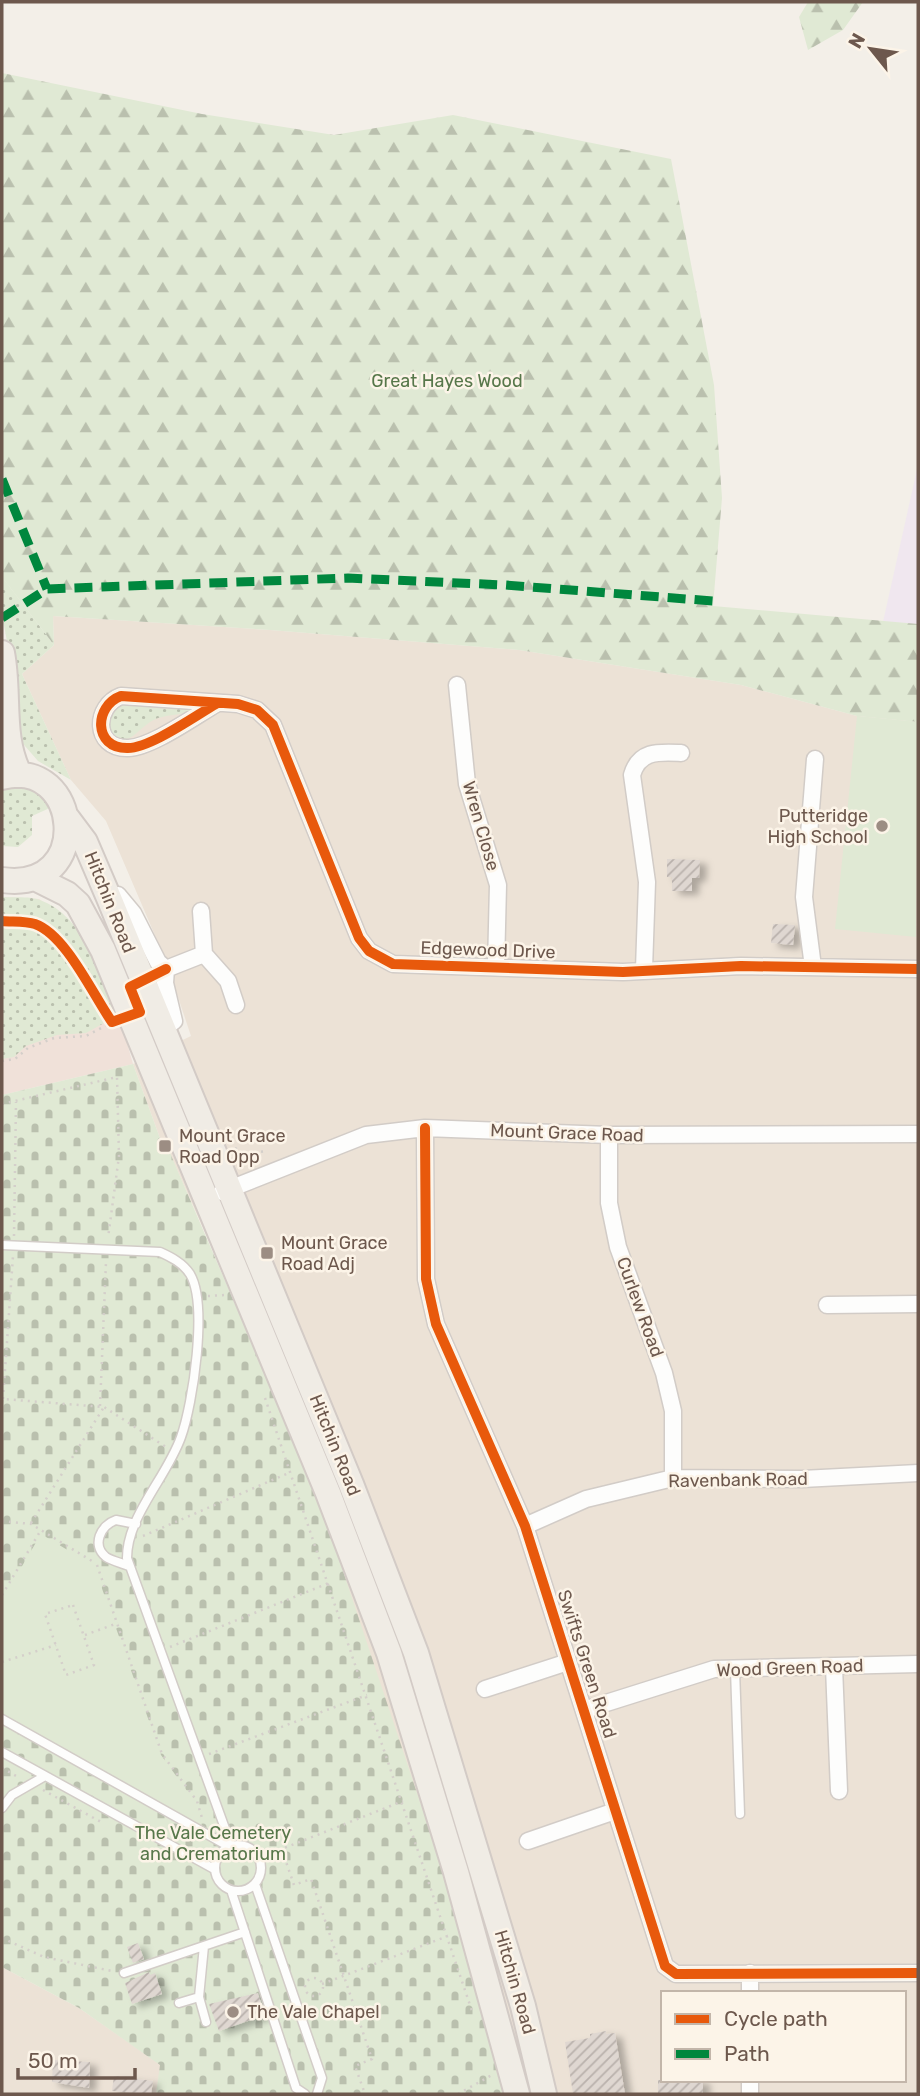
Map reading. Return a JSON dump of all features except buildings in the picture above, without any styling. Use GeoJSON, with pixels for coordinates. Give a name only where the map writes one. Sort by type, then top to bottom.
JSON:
{"type":"FeatureCollection","features":[{"type":"Feature","properties":{"kind":"main road"},"geometry":{"type":"LineString","coordinates":[[2,653],[3,725],[12,763],[11,776]]}},
{"type":"Feature","properties":{"kind":"main road","name":"Hitchin Road"},"geometry":{"type":"LineString","coordinates":[[11,776],[45,785],[55,794],[67,818],[85,842],[163,1028],[217,1194],[389,1653],[456,1872],[517,2094]]}},
{"type":"Feature","properties":{"kind":"main road"},"geometry":{"type":"LineString","coordinates":[[2,880],[24,881],[48,870],[65,847],[67,818]]}},
{"type":"Feature","properties":{"kind":"main road","name":"Hitchin Road"},"geometry":{"type":"LineString","coordinates":[[35,878],[67,894],[87,917],[116,1017],[217,1194],[351,1484],[416,1653],[523,2006],[544,2094]]}},
{"type":"Feature","properties":{"kind":"street","name":"Wren Close"},"geometry":{"type":"LineString","coordinates":[[457,685],[467,784],[498,885],[496,967]]}},
{"type":"Feature","properties":{"kind":"street","name":"Edgewood Drive"},"geometry":{"type":"LineString","coordinates":[[216,704],[156,738],[127,748],[113,745],[100,727],[101,713],[106,704],[121,696],[238,704],[257,710],[273,725],[359,938],[369,951],[393,964],[623,972],[644,969],[918,968]]}},
{"type":"Feature","properties":{"kind":"street"},"geometry":{"type":"LineString","coordinates":[[644,969],[647,882],[632,775],[638,761],[647,754],[681,753]]}},
{"type":"Feature","properties":{"kind":"street"},"geometry":{"type":"LineString","coordinates":[[813,967],[804,897],[822,780],[816,759]]}},
{"type":"Feature","properties":{"kind":"street"},"geometry":{"type":"LineString","coordinates":[[109,898],[118,895],[133,913],[158,962],[166,969]]}},
{"type":"Feature","properties":{"kind":"street"},"geometry":{"type":"LineString","coordinates":[[201,911],[204,954],[228,981],[236,1005]]}},
{"type":"Feature","properties":{"kind":"street"},"geometry":{"type":"LineString","coordinates":[[166,969],[204,954]]}},
{"type":"Feature","properties":{"kind":"street"},"geometry":{"type":"LineString","coordinates":[[163,1028],[174,1021],[165,982],[166,969]]}},
{"type":"Feature","properties":{"kind":"street","name":"Mount Grace Road"},"geometry":{"type":"LineString","coordinates":[[217,1194],[366,1135],[425,1129],[609,1135],[918,1134]]}},
{"type":"Feature","properties":{"kind":"street","name":"Swifts Green Road"},"geometry":{"type":"LineString","coordinates":[[425,1129],[426,1279],[436,1324],[525,1526],[665,1966],[676,1974],[918,1973]]}},
{"type":"Feature","properties":{"kind":"street","name":"Curlew Road"},"geometry":{"type":"LineString","coordinates":[[609,1135],[609,1203],[618,1247],[664,1373],[673,1411],[673,1478]]}},
{"type":"Feature","properties":{"kind":"street"},"geometry":{"type":"LineString","coordinates":[[827,1305],[918,1304]]}},
{"type":"Feature","properties":{"kind":"street","name":"Ravenbank Road"},"geometry":{"type":"LineString","coordinates":[[525,1526],[586,1499],[673,1478],[802,1479],[918,1473]]}},
{"type":"Feature","properties":{"kind":"street","name":"Swifts Green Road"},"geometry":{"type":"LineString","coordinates":[[485,1689],[568,1662]]}},
{"type":"Feature","properties":{"kind":"street","name":"Wood Green Road"},"geometry":{"type":"LineString","coordinates":[[584,1710],[714,1669],[918,1664]]}},
{"type":"Feature","properties":{"kind":"street"},"geometry":{"type":"LineString","coordinates":[[834,1667],[839,1791]]}},
{"type":"Feature","properties":{"kind":"street"},"geometry":{"type":"LineString","coordinates":[[528,1841],[615,1811]]}},
{"type":"Feature","properties":{"kind":"street"},"geometry":{"type":"LineString","coordinates":[[750,1973],[750,1991]]}},
{"type":"Feature","properties":{"kind":"lane"},"geometry":{"type":"LineString","coordinates":[[2,1245],[147,1250],[174,1258],[189,1273],[198,1296],[194,1388],[174,1452],[136,1524],[127,1549],[129,1566],[229,1846]]}},
{"type":"Feature","properties":{"kind":"lane"},"geometry":{"type":"LineString","coordinates":[[129,1566],[107,1558],[99,1545],[99,1536],[103,1527],[116,1520],[136,1524]]}},
{"type":"Feature","properties":{"kind":"lane"},"geometry":{"type":"LineString","coordinates":[[734,1669],[740,1814]]}},
{"type":"Feature","properties":{"kind":"lane"},"geometry":{"type":"LineString","coordinates":[[2,1719],[207,1835],[229,1846],[244,1845],[259,1858],[261,1872],[255,1884],[246,1890],[231,1890],[219,1883],[214,1869],[218,1856],[229,1846]]}},
{"type":"Feature","properties":{"kind":"lane"},"geometry":{"type":"LineString","coordinates":[[2,1752],[214,1869]]}},
{"type":"Feature","properties":{"kind":"lane"},"geometry":{"type":"LineString","coordinates":[[2,1808],[12,1795],[45,1776]]}},
{"type":"Feature","properties":{"kind":"lane"},"geometry":{"type":"LineString","coordinates":[[255,1884],[323,2078],[317,2094]]}},
{"type":"Feature","properties":{"kind":"lane"},"geometry":{"type":"LineString","coordinates":[[231,1890],[296,2088],[305,2094]]}},
{"type":"Feature","properties":{"kind":"lane"},"geometry":{"type":"LineString","coordinates":[[124,1973],[245,1932]]}},
{"type":"Feature","properties":{"kind":"lane"},"geometry":{"type":"LineString","coordinates":[[204,1945],[199,1997],[206,2022]]}},
{"type":"Feature","properties":{"kind":"lane"},"geometry":{"type":"LineString","coordinates":[[178,2004],[199,1997]]}},
{"type":"Feature","properties":{"kind":"path"},"geometry":{"type":"LineString","coordinates":[[2,1061],[15,1059],[28,1048],[54,1038],[86,1035],[116,1017]]}},
{"type":"Feature","properties":{"kind":"path"},"geometry":{"type":"LineString","coordinates":[[2,1104],[117,1077],[118,1170],[107,1249],[102,1407],[31,1524]]}},
{"type":"Feature","properties":{"kind":"path"},"geometry":{"type":"LineString","coordinates":[[231,1141],[244,1154],[267,1151]]}},
{"type":"Feature","properties":{"kind":"path"},"geometry":{"type":"LineString","coordinates":[[198,1296],[229,1295]]}},
{"type":"Feature","properties":{"kind":"path"},"geometry":{"type":"LineString","coordinates":[[265,1396],[472,2012]]}},
{"type":"Feature","properties":{"kind":"path"},"geometry":{"type":"LineString","coordinates":[[2,1402],[4,1399],[102,1407],[174,1452]]}},
{"type":"Feature","properties":{"kind":"path"},"geometry":{"type":"LineString","coordinates":[[131,1541],[291,1472]]}},
{"type":"Feature","properties":{"kind":"path"},"geometry":{"type":"LineString","coordinates":[[2,1521],[31,1524],[97,1563],[162,1754],[197,1801],[207,1835]]}},
{"type":"Feature","properties":{"kind":"path"},"geometry":{"type":"LineString","coordinates":[[2,1595],[41,1530]]}},
{"type":"Feature","properties":{"kind":"path"},"geometry":{"type":"LineString","coordinates":[[160,1651],[329,1583]]}},
{"type":"Feature","properties":{"kind":"path"},"geometry":{"type":"LineString","coordinates":[[73,1605],[94,1665],[66,1675],[56,1645],[45,1614],[73,1605]]}},
{"type":"Feature","properties":{"kind":"path"},"geometry":{"type":"LineString","coordinates":[[84,1635],[118,1623]]}},
{"type":"Feature","properties":{"kind":"path"},"geometry":{"type":"LineString","coordinates":[[2,1662],[56,1645]]}},
{"type":"Feature","properties":{"kind":"path"},"geometry":{"type":"LineString","coordinates":[[199,1758],[367,1695]]}},
{"type":"Feature","properties":{"kind":"path"},"geometry":{"type":"LineString","coordinates":[[259,1858],[403,1801]]}},
{"type":"Feature","properties":{"kind":"path"},"geometry":{"type":"LineString","coordinates":[[282,1850],[295,1885],[311,1879],[345,1975],[372,2059],[355,2066],[365,2094]]}},
{"type":"Feature","properties":{"kind":"path"},"geometry":{"type":"LineString","coordinates":[[322,1984],[448,1936]]}},
{"type":"Feature","properties":{"kind":"path"},"geometry":{"type":"LineString","coordinates":[[2,1938],[44,1957],[124,1973]]}},
{"type":"Feature","properties":{"kind":"path"},"geometry":{"type":"LineString","coordinates":[[310,1979],[317,1979],[322,1984],[322,1990],[317,1995],[310,1995],[305,1989],[310,1979]]}},
{"type":"Feature","properties":{"kind":"path"},"geometry":{"type":"LineString","coordinates":[[458,2094],[492,2075]]}},
{"type":"Feature","properties":{"kind":"shaded area"},"geometry":{"type":"Polygon","coordinates":[[[918,465],[918,624],[883,622],[918,465]]]}},
{"type":"Feature","properties":{"kind":"shaded area"},"geometry":{"type":"Polygon","coordinates":[[[53,616],[519,650],[741,685],[857,716],[918,722],[918,2094],[506,2094],[255,1345],[170,1154],[165,1152],[133,1064],[191,1036],[166,961],[106,821],[71,780],[22,674],[54,645],[53,616]]]}},
{"type":"Feature","properties":{"kind":"shaded area"},"geometry":{"type":"Polygon","coordinates":[[[2,897],[39,899],[68,921],[118,1012],[133,1064],[2,1095],[2,897]]]}},
{"type":"Feature","properties":{"kind":"shaded area"},"geometry":{"type":"Polygon","coordinates":[[[2,1967],[79,2008],[161,2065],[156,2094],[2,2094],[2,1967]]]}},
{"type":"Feature","properties":{"kind":"green space"},"geometry":{"type":"Polygon","coordinates":[[[808,2],[863,2],[843,30],[808,50],[799,17],[808,2]]]}},
{"type":"Feature","properties":{"kind":"green space","name":"Great Hayes Wood"},"geometry":{"type":"Polygon","coordinates":[[[2,73],[202,114],[334,135],[453,115],[671,159],[714,385],[722,498],[713,606],[918,624],[918,722],[857,716],[741,685],[519,650],[53,616],[54,645],[2,577],[2,73]]]}},
{"type":"Feature","properties":{"kind":"green space"},"geometry":{"type":"Polygon","coordinates":[[[3,578],[54,645],[22,674],[71,780],[38,761],[18,738],[14,678],[2,615],[3,578]]]}},
{"type":"Feature","properties":{"kind":"green space"},"geometry":{"type":"Polygon","coordinates":[[[128,703],[154,708],[194,709],[192,712],[158,718],[133,736],[122,739],[108,728],[109,718],[115,708],[128,703]]]}},
{"type":"Feature","properties":{"kind":"green space","name":"Putteridge High School"},"geometry":{"type":"Polygon","coordinates":[[[857,716],[918,722],[916,937],[835,929],[857,716]]]}},
{"type":"Feature","properties":{"kind":"green space"},"geometry":{"type":"Polygon","coordinates":[[[2,786],[30,790],[52,807],[32,816],[32,835],[18,847],[2,846],[2,786]]]}},
{"type":"Feature","properties":{"kind":"green space"},"geometry":{"type":"Polygon","coordinates":[[[2,897],[40,900],[68,919],[89,948],[118,1012],[110,1014],[78,962],[57,935],[43,925],[2,916],[2,897]]]}},
{"type":"Feature","properties":{"kind":"green space"},"geometry":{"type":"Polygon","coordinates":[[[2,925],[34,928],[53,940],[70,961],[106,1022],[86,1033],[57,1035],[26,1046],[14,1057],[2,1059],[2,925]]]}},
{"type":"Feature","properties":{"kind":"green space","name":"The Vale Cemetery and Crematorium"},"geometry":{"type":"Polygon","coordinates":[[[133,1064],[165,1152],[170,1153],[319,1499],[456,1910],[506,2094],[156,2094],[160,2065],[79,2008],[2,1967],[2,1095],[133,1064]]]}},
{"type":"Feature","properties":{"kind":"green space"},"geometry":{"type":"Polygon","coordinates":[[[41,1534],[94,1566],[161,1755],[195,1802],[202,1826],[2,1715],[2,1600],[41,1534]]]}},
{"type":"Feature","properties":{"kind":"marked path"},"geometry":{"type":"LineString","coordinates":[[2,479],[47,589]]}},
{"type":"Feature","properties":{"kind":"marked path"},"geometry":{"type":"LineString","coordinates":[[2,618],[47,589],[348,578],[505,585],[713,601]]}},
{"type":"Feature","properties":{"kind":"cycle path"},"geometry":{"type":"LineString","coordinates":[[216,704],[159,738],[136,747],[116,746],[108,741],[101,726],[106,708],[121,696],[238,704],[257,710],[273,725],[359,938],[369,951],[393,964],[623,972],[741,966],[918,969]]}},
{"type":"Feature","properties":{"kind":"cycle path"},"geometry":{"type":"LineString","coordinates":[[2,921],[35,924],[57,940],[78,967],[112,1022],[140,1012],[130,987],[166,969]]}},
{"type":"Feature","properties":{"kind":"cycle path"},"geometry":{"type":"LineString","coordinates":[[425,1128],[426,1279],[436,1324],[525,1526],[665,1966],[676,1974],[918,1973]]}},
{"type":"Feature","properties":{"kind":"place","name":"Putteridge High School"},"geometry":{"type":"Point","coordinates":[882,826]}},
{"type":"Feature","properties":{"kind":"place","name":"Mount Grace Road Opp"},"geometry":{"type":"Point","coordinates":[165,1146]}},
{"type":"Feature","properties":{"kind":"place","name":"Mount Grace Road Adj"},"geometry":{"type":"Point","coordinates":[267,1253]}},
{"type":"Feature","properties":{"kind":"place","name":"The Vale Chapel"},"geometry":{"type":"Point","coordinates":[233,2012]}}]}
